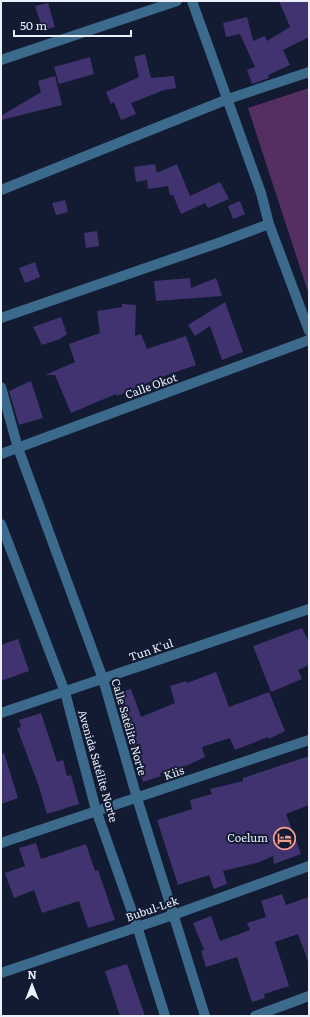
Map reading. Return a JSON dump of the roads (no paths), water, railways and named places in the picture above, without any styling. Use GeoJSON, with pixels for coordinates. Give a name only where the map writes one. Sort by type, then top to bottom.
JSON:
{"type":"FeatureCollection","features":[{"type":"Feature","properties":{"kind":"street"},"geometry":{"type":"LineString","coordinates":[[1,60],[177,1]]}},
{"type":"Feature","properties":{"kind":"street"},"geometry":{"type":"LineString","coordinates":[[192,1],[261,193],[269,224],[309,331]]}},
{"type":"Feature","properties":{"kind":"street"},"geometry":{"type":"LineString","coordinates":[[1,190],[228,99],[309,72]]}},
{"type":"Feature","properties":{"kind":"street"},"geometry":{"type":"LineString","coordinates":[[1,318],[269,224]]}},
{"type":"Feature","properties":{"kind":"street","name":"Calle Okot"},"geometry":{"type":"LineString","coordinates":[[1,454],[309,340]]}},
{"type":"Feature","properties":{"kind":"street","name":"Calle Satélite Norte"},"geometry":{"type":"LineString","coordinates":[[1,387],[18,448],[103,679],[137,798],[205,1016]]}},
{"type":"Feature","properties":{"kind":"street","name":"Avenida Satélite Norte"},"geometry":{"type":"LineString","coordinates":[[1,524],[65,692],[96,810],[137,926],[166,1016]]}},
{"type":"Feature","properties":{"kind":"street","name":"Tun K'ul"},"geometry":{"type":"LineString","coordinates":[[1,713],[309,609]]}},
{"type":"Feature","properties":{"kind":"street","name":"Kiis"},"geometry":{"type":"LineString","coordinates":[[1,843],[309,740]]}},
{"type":"Feature","properties":{"kind":"street","name":"Bubul-Lek"},"geometry":{"type":"LineString","coordinates":[[1,973],[173,915],[309,866]]}},
{"type":"Feature","properties":{"kind":"street"},"geometry":{"type":"LineString","coordinates":[[254,1016],[309,996]]}},
{"type":"Feature","properties":{"kind":"place","name":"Coelum"},"geometry":{"type":"Point","coordinates":[284,838]}}]}
